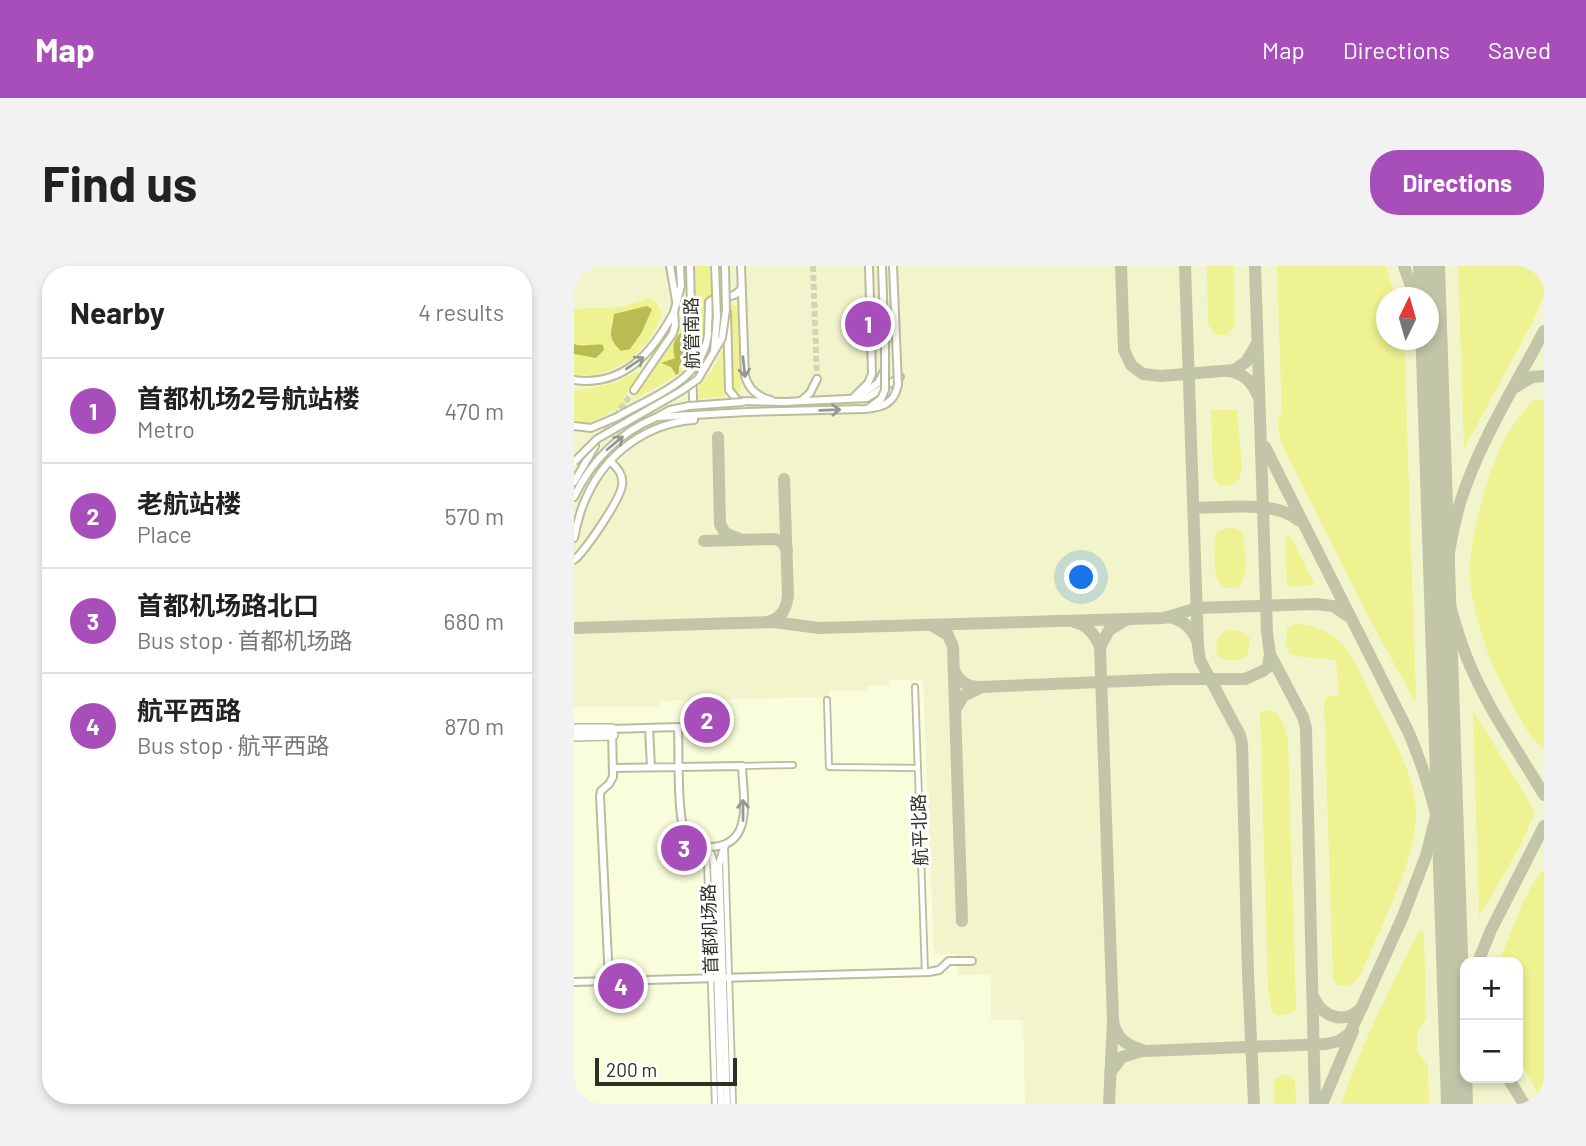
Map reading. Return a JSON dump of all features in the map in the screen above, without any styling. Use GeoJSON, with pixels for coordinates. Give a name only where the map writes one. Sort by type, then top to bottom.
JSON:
{"type":"FeatureCollection","features":[{"type":"Feature","properties":{"kind":"highway"},"geometry":{"type":"LineString","coordinates":[[578,732],[613,732]]}},
{"type":"Feature","properties":{"kind":"street"},"geometry":{"type":"LineString","coordinates":[[670,266],[676,301]]}},
{"type":"Feature","properties":{"kind":"street"},"geometry":{"type":"LineString","coordinates":[[634,390],[673,334],[674,312],[680,289],[680,266]]}},
{"type":"Feature","properties":{"kind":"street","name":"航管南路"},"geometry":{"type":"LineString","coordinates":[[690,266],[691,403]]}},
{"type":"Feature","properties":{"kind":"street"},"geometry":{"type":"LineString","coordinates":[[714,353],[715,266]]}},
{"type":"Feature","properties":{"kind":"street"},"geometry":{"type":"LineString","coordinates":[[725,266],[729,390],[734,398],[743,402]]}},
{"type":"Feature","properties":{"kind":"street"},"geometry":{"type":"LineString","coordinates":[[741,266],[746,382],[760,396],[784,402]]}},
{"type":"Feature","properties":{"kind":"street"},"geometry":{"type":"LineString","coordinates":[[850,400],[865,387],[872,376],[869,266]]}},
{"type":"Feature","properties":{"kind":"street"},"geometry":{"type":"LineString","coordinates":[[850,400],[875,386],[884,369],[882,266]]}},
{"type":"Feature","properties":{"kind":"street"},"geometry":{"type":"LineString","coordinates":[[865,409],[880,400],[885,389],[882,266]]}},
{"type":"Feature","properties":{"kind":"street"},"geometry":{"type":"LineString","coordinates":[[654,418],[702,413],[865,409],[886,405],[894,398],[898,388],[894,266]]}},
{"type":"Feature","properties":{"kind":"street"},"geometry":{"type":"LineString","coordinates":[[574,497],[588,472],[606,451],[625,435],[670,410],[691,403],[850,400],[871,396],[900,377],[894,266]]}},
{"type":"Feature","properties":{"kind":"street"},"geometry":{"type":"LineString","coordinates":[[574,426],[591,428],[617,417],[689,375],[704,353],[708,334],[709,302],[715,298],[731,297],[738,293],[742,285]]}},
{"type":"Feature","properties":{"kind":"street"},"geometry":{"type":"LineString","coordinates":[[731,297],[739,301],[742,308]]}},
{"type":"Feature","properties":{"kind":"street"},"geometry":{"type":"LineString","coordinates":[[574,462],[597,439],[692,384],[705,370],[721,342],[726,310]]}},
{"type":"Feature","properties":{"kind":"street"},"geometry":{"type":"LineString","coordinates":[[574,387],[584,381],[615,374],[645,357],[674,312]]}},
{"type":"Feature","properties":{"kind":"street"},"geometry":{"type":"LineString","coordinates":[[796,401],[807,396],[817,379]]}},
{"type":"Feature","properties":{"kind":"street"},"geometry":{"type":"LineString","coordinates":[[574,380],[584,381]]}},
{"type":"Feature","properties":{"kind":"street"},"geometry":{"type":"LineString","coordinates":[[574,538],[587,494],[610,461],[625,446],[657,428],[694,418]]}},
{"type":"Feature","properties":{"kind":"street"},"geometry":{"type":"LineString","coordinates":[[574,482],[595,446]]}},
{"type":"Feature","properties":{"kind":"street"},"geometry":{"type":"LineString","coordinates":[[574,560],[600,526],[622,486],[621,475],[610,461]]}},
{"type":"Feature","properties":{"kind":"street","name":"航平北路"},"geometry":{"type":"LineString","coordinates":[[915,687],[925,972]]}},
{"type":"Feature","properties":{"kind":"street"},"geometry":{"type":"LineString","coordinates":[[827,700],[829,767],[918,768]]}},
{"type":"Feature","properties":{"kind":"street"},"geometry":{"type":"LineString","coordinates":[[609,981],[600,796],[601,791],[612,780],[613,732],[678,727],[682,824],[691,839],[704,847],[724,845],[734,839],[742,825],[742,766]]}},
{"type":"Feature","properties":{"kind":"street"},"geometry":{"type":"LineString","coordinates":[[649,728],[651,767]]}},
{"type":"Feature","properties":{"kind":"street"},"geometry":{"type":"LineString","coordinates":[[614,768],[793,765]]}},
{"type":"Feature","properties":{"kind":"street","name":"首都机场路"},"geometry":{"type":"LineString","coordinates":[[715,1104],[713,1041],[727,906],[724,845]]}},
{"type":"Feature","properties":{"kind":"street","name":"首都机场路"},"geometry":{"type":"LineString","coordinates":[[718,916],[719,864],[724,845]]}},
{"type":"Feature","properties":{"kind":"street","name":"首都机场路"},"geometry":{"type":"LineString","coordinates":[[704,847],[709,905],[731,1041],[733,1104]]}},
{"type":"Feature","properties":{"kind":"street","name":"首都机场路"},"geometry":{"type":"LineString","coordinates":[[704,847],[711,853],[714,864],[727,1104]]}},
{"type":"Feature","properties":{"kind":"street"},"geometry":{"type":"LineString","coordinates":[[709,905],[718,916],[727,906]]}},
{"type":"Feature","properties":{"kind":"street"},"geometry":{"type":"LineString","coordinates":[[574,982],[925,972],[939,970],[949,961],[972,961]]}},
{"type":"Feature","properties":{"kind":"street"},"geometry":{"type":"LineString","coordinates":[[713,1041],[722,1034],[731,1041]]}},
{"type":"Feature","properties":{"kind":"street","name":"首都机场路"},"geometry":{"type":"LineString","coordinates":[[721,1104],[722,1034]]}},
{"type":"Feature","properties":{"kind":"shaded area"},"geometry":{"type":"Polygon","coordinates":[[[574,266],[1544,266],[1544,1104],[1025,1104],[1023,1020],[991,1020],[990,974],[958,975],[956,954],[934,954],[923,680],[889,680],[889,685],[867,686],[866,691],[829,691],[829,697],[660,701],[659,707],[574,707],[574,266]]]}},
{"type":"Feature","properties":{"kind":"shaded area"},"geometry":{"type":"Polygon","coordinates":[[[647,306],[652,309],[642,332],[630,349],[621,351],[612,338],[614,314],[647,306]]]}},
{"type":"Feature","properties":{"kind":"shaded area"},"geometry":{"type":"Polygon","coordinates":[[[682,332],[686,342],[686,361],[679,366],[679,373],[676,375],[671,367],[661,363],[675,358],[674,344],[682,332]]]}},
{"type":"Feature","properties":{"kind":"shaded area"},"geometry":{"type":"Polygon","coordinates":[[[574,344],[603,345],[604,350],[596,358],[574,354],[574,344]]]}},
{"type":"Feature","properties":{"kind":"green space"},"geometry":{"type":"Polygon","coordinates":[[[694,266],[711,266],[711,297],[703,310],[705,338],[697,358],[694,266]]]}},
{"type":"Feature","properties":{"kind":"green space"},"geometry":{"type":"Polygon","coordinates":[[[1207,266],[1234,266],[1235,325],[1227,335],[1216,335],[1208,324],[1207,266]]]}},
{"type":"Feature","properties":{"kind":"green space"},"geometry":{"type":"Polygon","coordinates":[[[1277,266],[1386,266],[1392,287],[1376,287],[1376,350],[1404,350],[1414,700],[1368,616],[1281,443],[1277,418],[1282,417],[1277,266]]]}},
{"type":"Feature","properties":{"kind":"green space"},"geometry":{"type":"Polygon","coordinates":[[[1458,266],[1544,266],[1544,295],[1532,323],[1464,449],[1458,266]]]}},
{"type":"Feature","properties":{"kind":"green space"},"geometry":{"type":"Polygon","coordinates":[[[648,298],[656,302],[662,314],[656,328],[639,351],[617,367],[604,372],[574,375],[574,309],[622,307],[648,298]]]}},
{"type":"Feature","properties":{"kind":"green space"},"geometry":{"type":"Polygon","coordinates":[[[731,304],[738,307],[741,388],[738,393],[732,389],[731,304]]]}},
{"type":"Feature","properties":{"kind":"green space"},"geometry":{"type":"Polygon","coordinates":[[[686,308],[689,368],[632,401],[669,345],[686,308]]]}},
{"type":"Feature","properties":{"kind":"green space"},"geometry":{"type":"Polygon","coordinates":[[[725,345],[726,396],[698,399],[699,385],[714,368],[725,345]]]}},
{"type":"Feature","properties":{"kind":"green space"},"geometry":{"type":"Polygon","coordinates":[[[637,371],[640,374],[623,399],[628,403],[587,425],[574,423],[574,391],[615,383],[637,371]]]}},
{"type":"Feature","properties":{"kind":"green space"},"geometry":{"type":"Polygon","coordinates":[[[1544,400],[1544,748],[1523,725],[1489,654],[1475,610],[1470,565],[1480,508],[1498,453],[1517,419],[1533,401],[1544,400]]]}},
{"type":"Feature","properties":{"kind":"green space"},"geometry":{"type":"Polygon","coordinates":[[[1211,410],[1237,410],[1242,467],[1239,479],[1230,485],[1219,485],[1213,476],[1211,410]]]}},
{"type":"Feature","properties":{"kind":"green space"},"geometry":{"type":"Polygon","coordinates":[[[1232,527],[1243,534],[1245,562],[1242,582],[1239,587],[1231,588],[1218,581],[1214,548],[1218,531],[1232,527]]]}},
{"type":"Feature","properties":{"kind":"green space"},"geometry":{"type":"Polygon","coordinates":[[[1285,534],[1291,537],[1315,585],[1287,587],[1285,534]]]}},
{"type":"Feature","properties":{"kind":"green space"},"geometry":{"type":"Polygon","coordinates":[[[1295,624],[1324,631],[1339,641],[1349,653],[1401,756],[1416,805],[1413,840],[1401,880],[1360,976],[1347,986],[1336,984],[1333,978],[1324,701],[1328,696],[1339,695],[1336,660],[1301,657],[1289,653],[1286,644],[1287,628],[1295,624]]]}},
{"type":"Feature","properties":{"kind":"green space"},"geometry":{"type":"Polygon","coordinates":[[[1228,630],[1238,630],[1250,638],[1248,654],[1244,659],[1228,660],[1217,656],[1217,641],[1228,630]]]}},
{"type":"Feature","properties":{"kind":"green space"},"geometry":{"type":"Polygon","coordinates":[[[1473,710],[1535,812],[1520,846],[1479,917],[1473,710]]]}},
{"type":"Feature","properties":{"kind":"green space"},"geometry":{"type":"Polygon","coordinates":[[[1275,711],[1283,723],[1288,739],[1296,1009],[1292,1013],[1278,1016],[1272,1012],[1268,989],[1260,712],[1275,711]]]}},
{"type":"Feature","properties":{"kind":"green space"},"geometry":{"type":"Polygon","coordinates":[[[1544,871],[1544,1103],[1523,1067],[1523,957],[1501,957],[1525,899],[1544,871]]]}},
{"type":"Feature","properties":{"kind":"green space"},"geometry":{"type":"Polygon","coordinates":[[[1419,931],[1424,933],[1426,1018],[1417,1031],[1417,1051],[1428,1066],[1429,1104],[1341,1104],[1367,1038],[1419,931]]]}},
{"type":"Feature","properties":{"kind":"green space"},"geometry":{"type":"Polygon","coordinates":[[[1282,1075],[1289,1075],[1295,1080],[1296,1104],[1275,1104],[1274,1080],[1282,1075]]]}},
{"type":"Feature","properties":{"kind":"taxiway"},"geometry":{"type":"LineString","coordinates":[[1121,266],[1124,350],[1131,365],[1143,374],[1161,376],[1234,370],[1246,362],[1256,345]]}},
{"type":"Feature","properties":{"kind":"taxiway"},"geometry":{"type":"LineString","coordinates":[[1185,266],[1198,646],[1200,660],[1240,735],[1242,744],[1254,1104]]}},
{"type":"Feature","properties":{"kind":"taxiway"},"geometry":{"type":"LineString","coordinates":[[1255,266],[1267,632],[1270,654],[1303,717],[1306,728],[1315,1104]]}},
{"type":"Feature","properties":{"kind":"taxiway"},"geometry":{"type":"LineString","coordinates":[[1404,266],[1411,287]]}},
{"type":"Feature","properties":{"kind":"taxiway"},"geometry":{"type":"LineString","coordinates":[[1441,606],[1454,526],[1469,478],[1499,414],[1544,331]]}},
{"type":"Feature","properties":{"kind":"taxiway"},"geometry":{"type":"LineString","coordinates":[[1427,350],[1434,394]]}},
{"type":"Feature","properties":{"kind":"taxiway"},"geometry":{"type":"LineString","coordinates":[[1228,371],[1247,379],[1258,396]]}},
{"type":"Feature","properties":{"kind":"taxiway"},"geometry":{"type":"LineString","coordinates":[[1516,387],[1532,377],[1544,376]]}},
{"type":"Feature","properties":{"kind":"taxiway"},"geometry":{"type":"LineString","coordinates":[[718,437],[720,524],[725,533],[740,539]]}},
{"type":"Feature","properties":{"kind":"taxiway"},"geometry":{"type":"LineString","coordinates":[[1265,447],[1409,733],[1436,815],[1450,901]]}},
{"type":"Feature","properties":{"kind":"taxiway"},"geometry":{"type":"LineString","coordinates":[[767,622],[782,613],[788,596],[784,479]]}},
{"type":"Feature","properties":{"kind":"taxiway"},"geometry":{"type":"LineString","coordinates":[[1193,508],[1263,507],[1288,514],[1298,520]]}},
{"type":"Feature","properties":{"kind":"taxiway"},"geometry":{"type":"LineString","coordinates":[[1438,537],[1442,565]]}},
{"type":"Feature","properties":{"kind":"taxiway"},"geometry":{"type":"LineString","coordinates":[[704,541],[775,539],[782,542],[787,550]]}},
{"type":"Feature","properties":{"kind":"taxiway"},"geometry":{"type":"LineString","coordinates":[[1446,590],[1461,642],[1481,688],[1544,795]]}},
{"type":"Feature","properties":{"kind":"taxiway"},"geometry":{"type":"LineString","coordinates":[[574,628],[774,622],[819,628],[1164,618],[1197,608],[1315,604],[1333,606],[1348,616]]}},
{"type":"Feature","properties":{"kind":"taxiway"},"geometry":{"type":"LineString","coordinates":[[1167,617],[1186,624],[1197,641]]}},
{"type":"Feature","properties":{"kind":"taxiway"},"geometry":{"type":"LineString","coordinates":[[1109,1104],[1113,1020],[1100,647],[1109,630],[1126,620]]}},
{"type":"Feature","properties":{"kind":"taxiway"},"geometry":{"type":"LineString","coordinates":[[1074,622],[1090,631],[1100,647]]}},
{"type":"Feature","properties":{"kind":"taxiway"},"geometry":{"type":"LineString","coordinates":[[933,626],[948,635],[953,647],[962,921]]}},
{"type":"Feature","properties":{"kind":"taxiway"},"geometry":{"type":"LineString","coordinates":[[982,687],[1174,679],[1245,679],[1268,667],[1270,654]]}},
{"type":"Feature","properties":{"kind":"taxiway"},"geometry":{"type":"LineString","coordinates":[[954,670],[965,683],[982,687],[963,696],[957,707]]}},
{"type":"Feature","properties":{"kind":"taxiway"},"geometry":{"type":"LineString","coordinates":[[1113,1020],[1117,1033],[1124,1041],[1146,1051],[1326,1044],[1339,1041],[1350,1033],[1403,916],[1426,856],[1437,812],[1445,732]]}},
{"type":"Feature","properties":{"kind":"taxiway"},"geometry":{"type":"LineString","coordinates":[[1480,957],[1544,826]]}},
{"type":"Feature","properties":{"kind":"taxiway"},"geometry":{"type":"LineString","coordinates":[[1451,923],[1460,960]]}},
{"type":"Feature","properties":{"kind":"taxiway"},"geometry":{"type":"LineString","coordinates":[[1314,998],[1324,1011],[1336,1017],[1350,1016],[1363,1006]]}},
{"type":"Feature","properties":{"kind":"taxiway"},"geometry":{"type":"LineString","coordinates":[[1457,1084],[1464,1020]]}},
{"type":"Feature","properties":{"kind":"taxiway"},"geometry":{"type":"LineString","coordinates":[[1322,1104],[1353,1031]]}},
{"type":"Feature","properties":{"kind":"taxiway"},"geometry":{"type":"LineString","coordinates":[[1110,1073],[1122,1057],[1142,1051]]}},
{"type":"Feature","properties":{"kind":"taxiway"},"geometry":{"type":"LineString","coordinates":[[1511,1083],[1524,1104]]}},
{"type":"Feature","properties":{"kind":"runway"},"geometry":{"type":"LineString","coordinates":[[1429,266],[1457,1104]]}},
{"type":"Feature","properties":{"kind":"tunnel"},"geometry":{"type":"LineString","coordinates":[[813,266],[817,379]]}},
{"type":"Feature","properties":{"kind":"tunnel"},"geometry":{"type":"LineString","coordinates":[[595,446],[634,390]]}},
{"type":"Feature","properties":{"kind":"place","name":"首都机场2号航站楼"},"geometry":{"type":"Point","coordinates":[868,324]}},
{"type":"Feature","properties":{"kind":"place","name":"老航站楼"},"geometry":{"type":"Point","coordinates":[707,720]}},
{"type":"Feature","properties":{"kind":"place","name":"首都机场路北口"},"geometry":{"type":"Point","coordinates":[684,848]}},
{"type":"Feature","properties":{"kind":"place","name":"航平西路"},"geometry":{"type":"Point","coordinates":[621,986]}}]}
